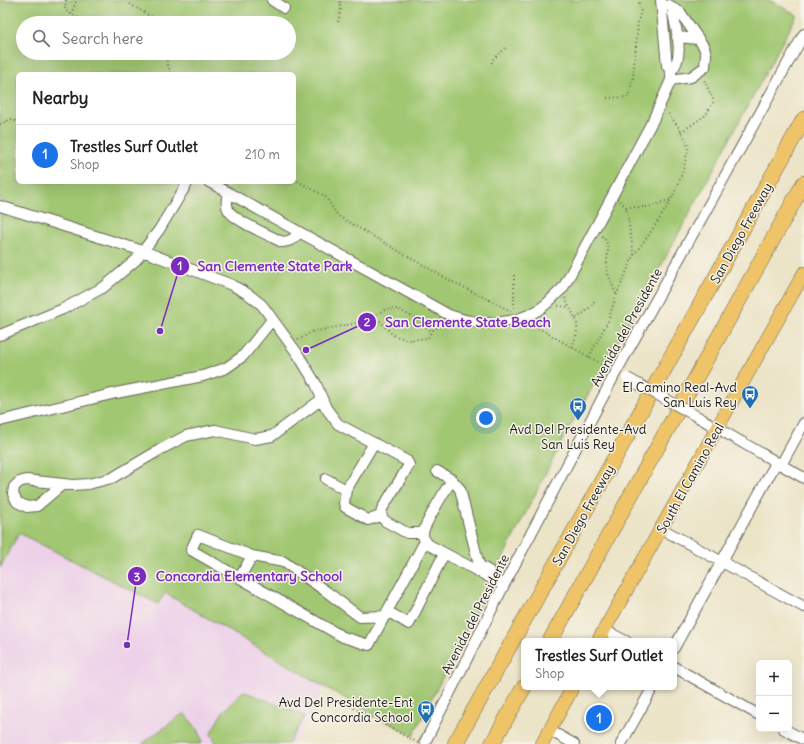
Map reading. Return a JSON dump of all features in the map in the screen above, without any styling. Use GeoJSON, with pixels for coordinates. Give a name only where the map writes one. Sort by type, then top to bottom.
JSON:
{"type":"FeatureCollection","features":[{"type":"Feature","properties":{"kind":"highway","name":"San Diego Freeway"},"geometry":{"type":"LineString","coordinates":[[455,744],[804,119]]}},
{"type":"Feature","properties":{"kind":"highway"},"geometry":{"type":"LineString","coordinates":[[552,638],[804,183]]}},
{"type":"Feature","properties":{"kind":"highway"},"geometry":{"type":"LineString","coordinates":[[492,744],[522,690]]}},
{"type":"Feature","properties":{"kind":"main road","name":"South El Camino Real"},"geometry":{"type":"LineString","coordinates":[[601,635],[662,529],[804,273]]}},
{"type":"Feature","properties":{"kind":"main road"},"geometry":{"type":"LineString","coordinates":[[542,744],[571,690]]}},
{"type":"Feature","properties":{"kind":"street"},"geometry":{"type":"LineString","coordinates":[[272,0],[284,8]]}},
{"type":"Feature","properties":{"kind":"street"},"geometry":{"type":"LineString","coordinates":[[662,0],[680,12],[704,47],[706,54],[705,67],[691,78],[671,76]]}},
{"type":"Feature","properties":{"kind":"street"},"geometry":{"type":"LineString","coordinates":[[662,0],[667,66],[671,76]]}},
{"type":"Feature","properties":{"kind":"street"},"geometry":{"type":"LineString","coordinates":[[213,184],[449,315],[481,323],[507,321],[521,318],[544,306],[561,289],[613,195],[661,103],[676,66],[679,47],[672,8]]}},
{"type":"Feature","properties":{"kind":"street","name":"Avenida del Presidente"},"geometry":{"type":"LineString","coordinates":[[424,744],[611,369],[804,34]]}},
{"type":"Feature","properties":{"kind":"street"},"geometry":{"type":"LineString","coordinates":[[677,37],[698,39]]}},
{"type":"Feature","properties":{"kind":"street"},"geometry":{"type":"LineString","coordinates":[[0,334],[63,309],[104,287],[136,260],[159,230],[187,184]]}},
{"type":"Feature","properties":{"kind":"street"},"geometry":{"type":"LineString","coordinates":[[228,192],[226,204],[229,211],[235,218],[282,242],[294,239],[299,232]]}},
{"type":"Feature","properties":{"kind":"street"},"geometry":{"type":"LineString","coordinates":[[0,207],[143,251],[232,285],[248,294],[262,305],[316,384],[326,408],[338,424],[407,461],[409,465],[382,509],[381,516]]}},
{"type":"Feature","properties":{"kind":"street"},"geometry":{"type":"LineString","coordinates":[[0,421],[116,393],[203,376],[226,368],[242,356],[272,320]]}},
{"type":"Feature","properties":{"kind":"street"},"geometry":{"type":"LineString","coordinates":[[611,369],[804,478]]}},
{"type":"Feature","properties":{"kind":"street"},"geometry":{"type":"LineString","coordinates":[[62,484],[88,484],[112,478],[186,436],[215,430],[255,439],[272,436],[322,399]]}},
{"type":"Feature","properties":{"kind":"street"},"geometry":{"type":"LineString","coordinates":[[677,643],[722,562],[804,423]]}},
{"type":"Feature","properties":{"kind":"street"},"geometry":{"type":"LineString","coordinates":[[374,443],[346,490],[344,503],[345,507],[368,520],[381,516]]}},
{"type":"Feature","properties":{"kind":"street"},"geometry":{"type":"LineString","coordinates":[[437,471],[452,480],[460,489],[479,565],[506,582]]}},
{"type":"Feature","properties":{"kind":"street"},"geometry":{"type":"LineString","coordinates":[[326,479],[346,490]]}},
{"type":"Feature","properties":{"kind":"street"},"geometry":{"type":"LineString","coordinates":[[444,554],[409,624],[385,614],[360,617],[284,562],[252,556],[198,535],[191,550],[343,637],[369,645],[385,614],[424,537],[426,524],[452,480]]}},
{"type":"Feature","properties":{"kind":"street"},"geometry":{"type":"LineString","coordinates":[[381,516],[407,533],[424,537],[429,545],[444,554],[506,582]]}},
{"type":"Feature","properties":{"kind":"street"},"geometry":{"type":"LineString","coordinates":[[662,529],[804,607]]}},
{"type":"Feature","properties":{"kind":"street"},"geometry":{"type":"LineString","coordinates":[[240,577],[252,556]]}},
{"type":"Feature","properties":{"kind":"street"},"geometry":{"type":"LineString","coordinates":[[601,635],[614,638]]}},
{"type":"Feature","properties":{"kind":"street"},"geometry":{"type":"LineString","coordinates":[[677,670],[756,713]]}},
{"type":"Feature","properties":{"kind":"street"},"geometry":{"type":"LineString","coordinates":[[621,744],[651,690]]}},
{"type":"Feature","properties":{"kind":"street"},"geometry":{"type":"LineString","coordinates":[[549,730],[574,744]]}},
{"type":"Feature","properties":{"kind":"street"},"geometry":{"type":"LineString","coordinates":[[789,732],[804,740]]}},
{"type":"Feature","properties":{"kind":"path"},"geometry":{"type":"LineString","coordinates":[[66,0],[65,10],[74,16]]}},
{"type":"Feature","properties":{"kind":"path"},"geometry":{"type":"LineString","coordinates":[[71,14],[77,0]]}},
{"type":"Feature","properties":{"kind":"path"},"geometry":{"type":"LineString","coordinates":[[338,22],[341,9],[340,0]]}},
{"type":"Feature","properties":{"kind":"path"},"geometry":{"type":"LineString","coordinates":[[607,98],[628,98],[633,78],[638,23],[641,9],[638,0]]}},
{"type":"Feature","properties":{"kind":"path"},"geometry":{"type":"LineString","coordinates":[[130,4],[150,16]]}},
{"type":"Feature","properties":{"kind":"path"},"geometry":{"type":"LineString","coordinates":[[492,63],[492,60],[506,47]]}},
{"type":"Feature","properties":{"kind":"path"},"geometry":{"type":"LineString","coordinates":[[166,60],[170,72]]}},
{"type":"Feature","properties":{"kind":"path"},"geometry":{"type":"LineString","coordinates":[[681,132],[706,115],[714,101],[700,71]]}},
{"type":"Feature","properties":{"kind":"path"},"geometry":{"type":"LineString","coordinates":[[589,357],[608,321],[616,296],[634,255],[664,213],[672,199],[682,174],[688,147],[681,132],[661,103]]}},
{"type":"Feature","properties":{"kind":"path"},"geometry":{"type":"LineString","coordinates":[[0,124],[12,119],[16,121]]}},
{"type":"Feature","properties":{"kind":"path"},"geometry":{"type":"LineString","coordinates":[[296,180],[326,196],[338,216],[449,280],[514,312],[514,275]]}},
{"type":"Feature","properties":{"kind":"path"},"geometry":{"type":"LineString","coordinates":[[613,195],[626,207],[634,255]]}},
{"type":"Feature","properties":{"kind":"path"},"geometry":{"type":"LineString","coordinates":[[626,207],[649,207],[672,199]]}},
{"type":"Feature","properties":{"kind":"path"},"geometry":{"type":"LineString","coordinates":[[594,229],[605,239],[609,253],[607,269],[616,296]]}},
{"type":"Feature","properties":{"kind":"path"},"geometry":{"type":"LineString","coordinates":[[561,289],[576,318],[578,333],[572,347]]}},
{"type":"Feature","properties":{"kind":"path"},"geometry":{"type":"LineString","coordinates":[[576,318],[592,306],[595,300]]}},
{"type":"Feature","properties":{"kind":"path"},"geometry":{"type":"LineString","coordinates":[[290,345],[312,332],[362,322],[384,310],[398,309],[418,320],[431,331]]}},
{"type":"Feature","properties":{"kind":"path"},"geometry":{"type":"LineString","coordinates":[[374,315],[393,335],[408,340],[428,338],[431,331],[438,327],[449,315]]}},
{"type":"Feature","properties":{"kind":"path"},"geometry":{"type":"LineString","coordinates":[[521,318],[611,369]]}},
{"type":"Feature","properties":{"kind":"path"},"geometry":{"type":"LineString","coordinates":[[350,706],[420,744],[424,744]]}},
{"type":"Feature","properties":{"kind":"shaded area"},"geometry":{"type":"Polygon","coordinates":[[[18,533],[158,604],[164,593],[325,687],[294,744],[0,744],[0,568],[18,533]]]}},
{"type":"Feature","properties":{"kind":"green space"},"geometry":{"type":"Polygon","coordinates":[[[0,0],[769,0],[797,15],[662,264],[564,437],[413,736],[325,687],[165,593],[158,604],[19,533],[0,568],[0,0]]]}},
{"type":"Feature","properties":{"kind":"green space"},"geometry":{"type":"Polygon","coordinates":[[[243,691],[305,716],[288,744],[217,744],[211,733],[222,713],[243,691]]]}},
{"type":"Feature","properties":{"kind":"green space"},"geometry":{"type":"Polygon","coordinates":[[[184,713],[199,731],[202,744],[142,744],[184,713]]]}},
{"type":"Feature","properties":{"kind":"place","name":"San Clemente State Park"},"geometry":{"type":"Point","coordinates":[160,331]}},
{"type":"Feature","properties":{"kind":"place","name":"San Clemente State Beach"},"geometry":{"type":"Point","coordinates":[306,350]}},
{"type":"Feature","properties":{"kind":"place","name":"El Camino Real-Avd San Luis Rey"},"geometry":{"type":"Point","coordinates":[750,409]}},
{"type":"Feature","properties":{"kind":"place","name":"Avd Del Presidente-Avd San Luis Rey"},"geometry":{"type":"Point","coordinates":[578,421]}},
{"type":"Feature","properties":{"kind":"place","name":"Concordia Elementary School"},"geometry":{"type":"Point","coordinates":[127,645]}},
{"type":"Feature","properties":{"kind":"place","name":"Trestles Surf Outlet"},"geometry":{"type":"Point","coordinates":[599,718]}},
{"type":"Feature","properties":{"kind":"place","name":"Avd Del Presidente-Ent Concordia School"},"geometry":{"type":"Point","coordinates":[426,724]}}]}
